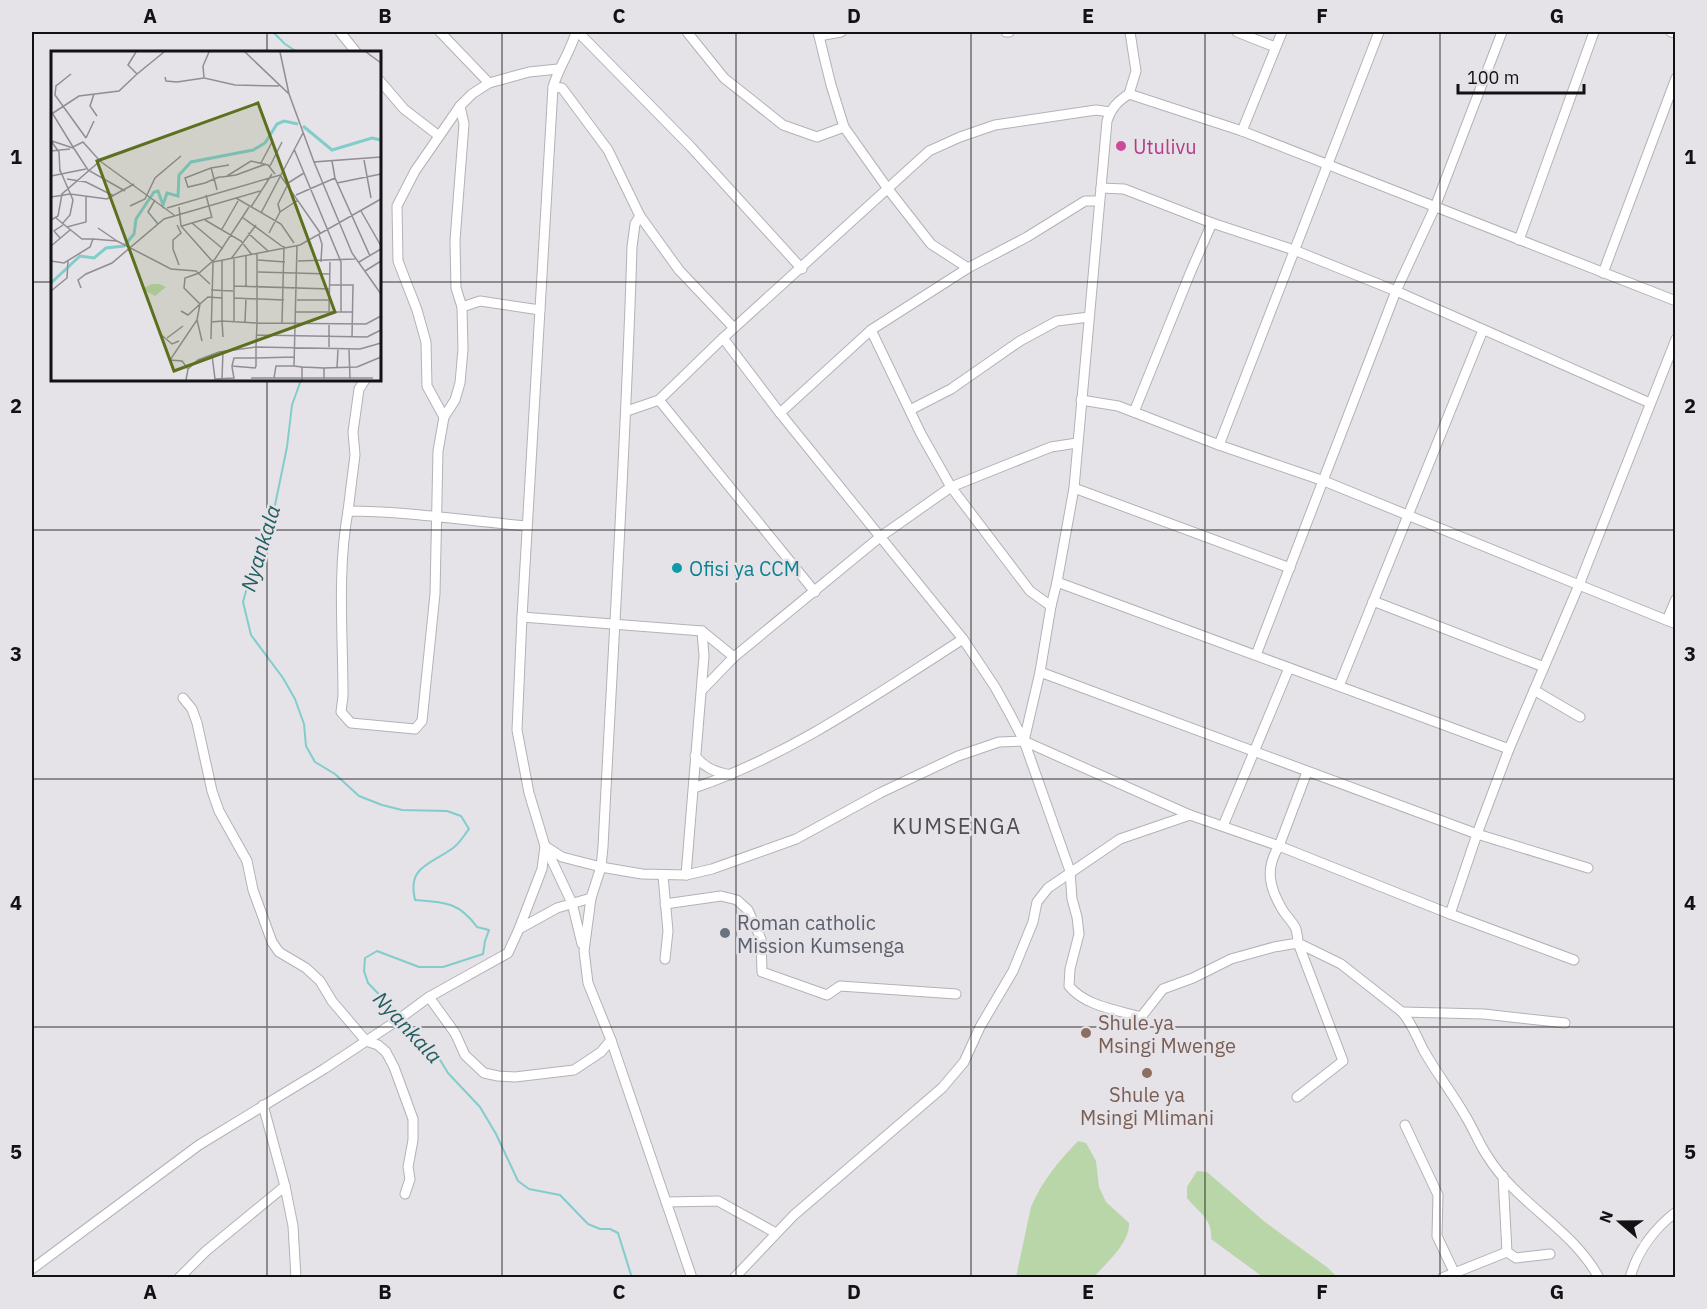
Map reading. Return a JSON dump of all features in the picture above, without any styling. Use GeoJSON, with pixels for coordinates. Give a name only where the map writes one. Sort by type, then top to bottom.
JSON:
{"type":"FeatureCollection","features":[{"type":"Feature","properties":{"kind":"street"},"geometry":{"type":"LineString","coordinates":[[340,32],[355,51]]}},
{"type":"Feature","properties":{"kind":"street"},"geometry":{"type":"LineString","coordinates":[[440,32],[489,83]]}},
{"type":"Feature","properties":{"kind":"street"},"geometry":{"type":"LineString","coordinates":[[692,1278],[611,1040],[588,983],[584,951],[572,903],[545,846],[529,793],[517,730],[553,87],[558,69],[571,49],[577,32],[691,147],[802,269]]}},
{"type":"Feature","properties":{"kind":"street"},"geometry":{"type":"LineString","coordinates":[[687,32],[724,78],[783,124],[817,137],[844,127]]}},
{"type":"Feature","properties":{"kind":"street"},"geometry":{"type":"LineString","coordinates":[[841,32],[819,34],[844,127],[931,244],[968,268]]}},
{"type":"Feature","properties":{"kind":"street"},"geometry":{"type":"LineString","coordinates":[[1024,741],[1040,672],[1074,488],[1107,121],[1110,112],[1119,100],[1129,94],[1136,71],[1130,32]]}},
{"type":"Feature","properties":{"kind":"street"},"geometry":{"type":"LineString","coordinates":[[1237,32],[1275,47]]}},
{"type":"Feature","properties":{"kind":"street"},"geometry":{"type":"LineString","coordinates":[[1242,131],[1282,32]]}},
{"type":"Feature","properties":{"kind":"street"},"geometry":{"type":"LineString","coordinates":[[1220,445],[1379,32]]}},
{"type":"Feature","properties":{"kind":"street"},"geometry":{"type":"LineString","coordinates":[[1256,655],[1396,291],[1435,207],[1502,32]]}},
{"type":"Feature","properties":{"kind":"street"},"geometry":{"type":"LineString","coordinates":[[1519,240],[1594,32]]}},
{"type":"Feature","properties":{"kind":"street"},"geometry":{"type":"LineString","coordinates":[[1671,32],[1676,33]]}},
{"type":"Feature","properties":{"kind":"street"},"geometry":{"type":"LineString","coordinates":[[444,417],[427,386],[426,342],[417,310],[398,261],[397,206],[415,171],[460,106],[472,94],[489,83],[529,72],[558,69]]}},
{"type":"Feature","properties":{"kind":"street"},"geometry":{"type":"LineString","coordinates":[[1603,273],[1676,78]]}},
{"type":"Feature","properties":{"kind":"street"},"geometry":{"type":"LineString","coordinates":[[381,82],[404,109],[439,136]]}},
{"type":"Feature","properties":{"kind":"street"},"geometry":{"type":"LineString","coordinates":[[553,87],[562,88],[608,150],[640,216],[679,270],[734,328]]}},
{"type":"Feature","properties":{"kind":"street"},"geometry":{"type":"LineString","coordinates":[[1129,94],[1242,131],[1676,301]]}},
{"type":"Feature","properties":{"kind":"street"},"geometry":{"type":"LineString","coordinates":[[364,381],[359,389],[353,432],[355,455],[344,531],[341,712],[351,723],[415,729],[420,727],[422,721],[435,594],[438,451],[444,417],[455,400],[463,349],[462,307],[456,288],[455,240],[464,124],[460,106]]}},
{"type":"Feature","properties":{"kind":"street"},"geometry":{"type":"LineString","coordinates":[[627,411],[659,400],[723,338],[802,269],[929,151],[994,125],[1096,110],[1110,112]]}},
{"type":"Feature","properties":{"kind":"street"},"geometry":{"type":"LineString","coordinates":[[1101,188],[1124,189],[1212,223],[1294,250],[1396,291],[1650,404]]}},
{"type":"Feature","properties":{"kind":"street"},"geometry":{"type":"LineString","coordinates":[[780,413],[871,330],[968,268],[1027,237],[1085,201],[1099,201]]}},
{"type":"Feature","properties":{"kind":"street"},"geometry":{"type":"LineString","coordinates":[[584,951],[591,898],[601,867],[627,411],[632,247],[635,224],[640,216]]}},
{"type":"Feature","properties":{"kind":"street"},"geometry":{"type":"LineString","coordinates":[[1134,412],[1212,223]]}},
{"type":"Feature","properties":{"kind":"street"},"geometry":{"type":"LineString","coordinates":[[462,307],[480,301],[540,310]]}},
{"type":"Feature","properties":{"kind":"street"},"geometry":{"type":"LineString","coordinates":[[910,410],[951,389],[1020,341],[1057,321],[1089,317]]}},
{"type":"Feature","properties":{"kind":"street"},"geometry":{"type":"LineString","coordinates":[[871,330],[951,487],[1030,591],[1051,606]]}},
{"type":"Feature","properties":{"kind":"street"},"geometry":{"type":"LineString","coordinates":[[1339,686],[1483,330]]}},
{"type":"Feature","properties":{"kind":"street"},"geometry":{"type":"LineString","coordinates":[[723,338],[780,413],[963,639],[995,687],[1024,741],[1070,871],[1071,893],[1079,934],[1070,969],[1069,986],[1077,996],[1141,1017],[1163,989],[1231,959],[1274,947],[1298,943],[1341,964],[1408,1018],[1424,1052],[1466,1116],[1488,1158],[1527,1203],[1580,1250],[1599,1278]]}},
{"type":"Feature","properties":{"kind":"street"},"geometry":{"type":"LineString","coordinates":[[1449,914],[1509,749],[1579,585],[1676,339]]}},
{"type":"Feature","properties":{"kind":"street"},"geometry":{"type":"LineString","coordinates":[[659,400],[815,592]]}},
{"type":"Feature","properties":{"kind":"street"},"geometry":{"type":"LineString","coordinates":[[1081,400],[1118,406],[1324,481],[1671,622],[1676,598]]}},
{"type":"Feature","properties":{"kind":"street"},"geometry":{"type":"LineString","coordinates":[[702,690],[734,657],[880,537],[951,487],[1051,447],[1077,443]]}},
{"type":"Feature","properties":{"kind":"street"},"geometry":{"type":"LineString","coordinates":[[1074,488],[1290,568]]}},
{"type":"Feature","properties":{"kind":"street"},"geometry":{"type":"LineString","coordinates":[[348,512],[371,511],[527,526]]}},
{"type":"Feature","properties":{"kind":"street"},"geometry":{"type":"LineString","coordinates":[[1057,582],[1509,749]]}},
{"type":"Feature","properties":{"kind":"street"},"geometry":{"type":"LineString","coordinates":[[1373,601],[1544,667]]}},
{"type":"Feature","properties":{"kind":"street"},"geometry":{"type":"LineString","coordinates":[[522,617],[702,631],[734,657]]}},
{"type":"Feature","properties":{"kind":"street"},"geometry":{"type":"LineString","coordinates":[[686,875],[702,690],[704,656],[702,631]]}},
{"type":"Feature","properties":{"kind":"street"},"geometry":{"type":"LineString","coordinates":[[693,788],[731,776],[821,729],[963,639]]}},
{"type":"Feature","properties":{"kind":"street"},"geometry":{"type":"LineString","coordinates":[[1223,826],[1289,668]]}},
{"type":"Feature","properties":{"kind":"street"},"geometry":{"type":"LineString","coordinates":[[1040,672],[1477,834],[1588,868]]}},
{"type":"Feature","properties":{"kind":"street"},"geometry":{"type":"LineString","coordinates":[[1534,690],[1580,717]]}},
{"type":"Feature","properties":{"kind":"street"},"geometry":{"type":"LineString","coordinates":[[183,698],[192,709],[197,723],[219,811],[247,861],[253,890],[272,942],[279,952],[306,968],[320,981],[332,1000],[366,1041],[378,1045],[386,1052],[394,1067],[412,1119],[413,1140],[408,1167],[410,1179],[405,1194]]}},
{"type":"Feature","properties":{"kind":"street"},"geometry":{"type":"LineString","coordinates":[[545,846],[562,857],[601,867],[663,876],[686,875],[712,869],[796,839],[880,793],[958,756],[999,742],[1024,741],[1190,815],[1279,846],[1449,914],[1574,960]]}},
{"type":"Feature","properties":{"kind":"street"},"geometry":{"type":"LineString","coordinates":[[695,756],[713,771],[731,776]]}},
{"type":"Feature","properties":{"kind":"street"},"geometry":{"type":"LineString","coordinates":[[1297,1097],[1343,1062],[1298,943],[1296,929],[1272,887],[1269,871],[1272,857],[1279,846],[1307,772]]}},
{"type":"Feature","properties":{"kind":"street"},"geometry":{"type":"LineString","coordinates":[[734,1278],[794,1215],[942,1088],[964,1062],[980,1027],[1013,971],[1033,922],[1037,902],[1048,888],[1120,839],[1190,815]]}},
{"type":"Feature","properties":{"kind":"street"},"geometry":{"type":"LineString","coordinates":[[32,1269],[199,1145],[263,1105],[283,1096],[395,1023],[429,997],[508,953],[542,869],[545,846]]}},
{"type":"Feature","properties":{"kind":"street"},"geometry":{"type":"LineString","coordinates":[[663,876],[668,931],[665,959]]}},
{"type":"Feature","properties":{"kind":"street"},"geometry":{"type":"LineString","coordinates":[[665,904],[721,896],[737,900],[748,910],[761,939],[762,972],[827,995],[840,986],[956,994]]}},
{"type":"Feature","properties":{"kind":"street"},"geometry":{"type":"LineString","coordinates":[[519,929],[557,908],[591,898]]}},
{"type":"Feature","properties":{"kind":"street"},"geometry":{"type":"LineString","coordinates":[[429,997],[455,1033],[465,1055],[484,1073],[515,1077],[574,1070],[601,1052],[611,1040]]}},
{"type":"Feature","properties":{"kind":"street"},"geometry":{"type":"LineString","coordinates":[[1402,1012],[1484,1014],[1565,1023]]}},
{"type":"Feature","properties":{"kind":"street"},"geometry":{"type":"LineString","coordinates":[[263,1105],[285,1186],[293,1226],[296,1278]]}},
{"type":"Feature","properties":{"kind":"street"},"geometry":{"type":"LineString","coordinates":[[1405,1125],[1438,1195],[1437,1236],[1454,1272]]}},
{"type":"Feature","properties":{"kind":"street"},"geometry":{"type":"LineString","coordinates":[[1503,1176],[1507,1252]]}},
{"type":"Feature","properties":{"kind":"street"},"geometry":{"type":"LineString","coordinates":[[179,1278],[206,1251],[285,1186]]}},
{"type":"Feature","properties":{"kind":"street"},"geometry":{"type":"LineString","coordinates":[[666,1202],[718,1201],[776,1233]]}},
{"type":"Feature","properties":{"kind":"street"},"geometry":{"type":"LineString","coordinates":[[1630,1278],[1647,1241],[1660,1224],[1676,1212]]}},
{"type":"Feature","properties":{"kind":"street"},"geometry":{"type":"LineString","coordinates":[[1442,1278],[1507,1252]]}},
{"type":"Feature","properties":{"kind":"street"},"geometry":{"type":"LineString","coordinates":[[1507,1252],[1516,1258],[1550,1254]]}},
{"type":"Feature","properties":{"kind":"green space"},"geometry":{"type":"Polygon","coordinates":[[[1078,1141],[1086,1143],[1096,1161],[1099,1187],[1106,1202],[1129,1223],[1126,1238],[1094,1277],[1016,1277],[1031,1207],[1052,1172],[1078,1141]]]}},
{"type":"Feature","properties":{"kind":"green space"},"geometry":{"type":"Polygon","coordinates":[[[1197,1171],[1207,1172],[1265,1222],[1337,1277],[1263,1277],[1211,1239],[1210,1226],[1187,1198],[1187,1187],[1197,1171]]]}},
{"type":"Feature","properties":{"kind":"waterway","name":"Nyankala"},"geometry":{"type":"LineString","coordinates":[[273,32],[296,51]]}},
{"type":"Feature","properties":{"kind":"waterway","name":"Nyankala"},"geometry":{"type":"LineString","coordinates":[[301,381],[292,405],[287,447],[274,510],[243,602],[251,635],[283,678],[295,699],[304,724],[306,746],[315,762],[335,774],[359,796],[382,805],[402,810],[447,811],[461,816],[469,829],[455,846],[417,873],[413,889],[415,900],[450,905],[464,913],[477,927],[489,930],[483,954],[443,967],[419,967],[377,951],[365,958],[364,971],[368,983],[399,1015]]}},
{"type":"Feature","properties":{"kind":"waterway","name":"Nyankala"},"geometry":{"type":"LineString","coordinates":[[403,1019],[437,1055],[448,1073],[480,1107],[496,1134],[518,1181],[529,1189],[560,1195],[588,1224],[618,1233],[632,1278]]}},
{"type":"Feature","properties":{"kind":"place","name":"Utulivu"},"geometry":{"type":"Point","coordinates":[1121,146]}},
{"type":"Feature","properties":{"kind":"place","name":"Ofisi ya CCM"},"geometry":{"type":"Point","coordinates":[677,568]}},
{"type":"Feature","properties":{"kind":"place","name":"Roman catholic Mission Kumsenga"},"geometry":{"type":"Point","coordinates":[725,933]}},
{"type":"Feature","properties":{"kind":"place","name":"Shule ya Msingi Mwenge"},"geometry":{"type":"Point","coordinates":[1086,1033]}},
{"type":"Feature","properties":{"kind":"place","name":"Shule ya Msingi Mlimani"},"geometry":{"type":"Point","coordinates":[1147,1073]}},
{"type":"Feature","properties":{"kind":"district","name":"KUMSENGA"},"geometry":{"type":"Point","coordinates":[957,825]}}]}
